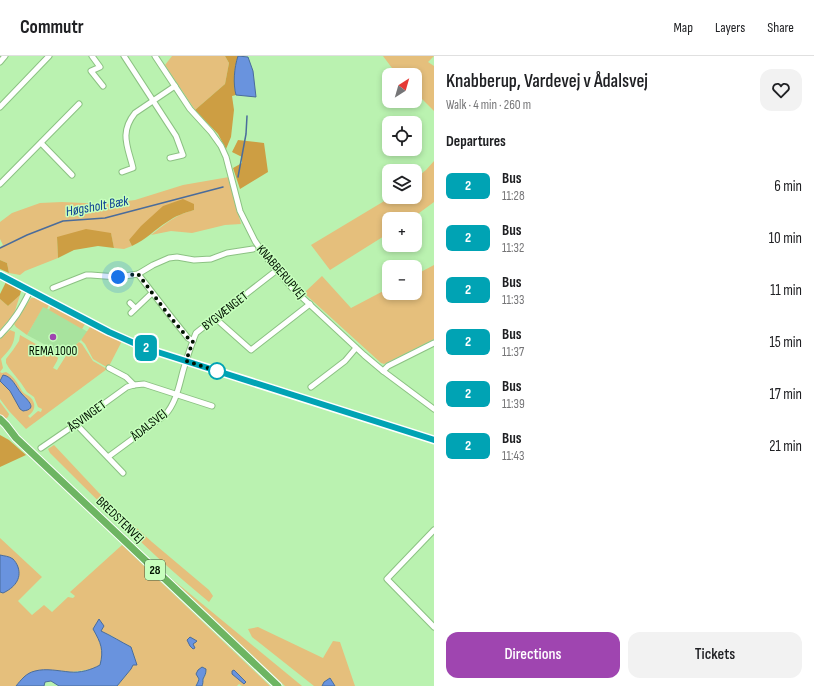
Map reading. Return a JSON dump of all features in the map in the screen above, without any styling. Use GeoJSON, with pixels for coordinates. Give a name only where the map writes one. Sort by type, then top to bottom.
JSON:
{"type":"FeatureCollection","features":[{"type":"Feature","properties":{"kind":"highway","name":"BREDSTENVEJ"},"geometry":{"type":"LineString","coordinates":[[0,419],[16,438]]}},
{"type":"Feature","properties":{"kind":"highway","name":"BREDSTENVEJ"},"geometry":{"type":"LineString","coordinates":[[0,426],[16,438],[278,686]]}},
{"type":"Feature","properties":{"kind":"street"},"geometry":{"type":"LineString","coordinates":[[0,62],[6,56]]}},
{"type":"Feature","properties":{"kind":"street"},"geometry":{"type":"LineString","coordinates":[[0,107],[49,56]]}},
{"type":"Feature","properties":{"kind":"street"},"geometry":{"type":"LineString","coordinates":[[92,56],[100,67],[91,71],[103,86]]}},
{"type":"Feature","properties":{"kind":"street"},"geometry":{"type":"LineString","coordinates":[[124,56],[176,136],[183,155],[170,158]]}},
{"type":"Feature","properties":{"kind":"street","name":"KNABBERUPVEJ"},"geometry":{"type":"LineString","coordinates":[[155,56],[190,109],[211,132],[221,146],[226,157],[240,211],[255,241],[265,256],[310,304],[356,348],[383,371],[434,409]]}},
{"type":"Feature","properties":{"kind":"street"},"geometry":{"type":"LineString","coordinates":[[122,172],[133,168],[126,140],[128,124],[135,113],[175,86]]}},
{"type":"Feature","properties":{"kind":"street"},"geometry":{"type":"LineString","coordinates":[[0,184],[79,104]]}},
{"type":"Feature","properties":{"kind":"street"},"geometry":{"type":"LineString","coordinates":[[40,143],[72,175]]}},
{"type":"Feature","properties":{"kind":"street"},"geometry":{"type":"LineString","coordinates":[[53,288],[91,275],[118,277],[138,274],[164,259],[169,258],[177,257],[194,260],[211,259],[227,253],[253,249]]}},
{"type":"Feature","properties":{"kind":"street"},"geometry":{"type":"LineString","coordinates":[[246,250],[247,256]]}},
{"type":"Feature","properties":{"kind":"street","name":"BYGVÆNGET"},"geometry":{"type":"LineString","coordinates":[[186,361],[196,333],[277,270]]}},
{"type":"Feature","properties":{"kind":"street"},"geometry":{"type":"LineString","coordinates":[[138,274],[188,338],[193,341]]}},
{"type":"Feature","properties":{"kind":"street"},"geometry":{"type":"LineString","coordinates":[[0,275],[116,335],[145,348],[434,440]]}},
{"type":"Feature","properties":{"kind":"street"},"geometry":{"type":"LineString","coordinates":[[0,336],[18,314],[30,291]]}},
{"type":"Feature","properties":{"kind":"street"},"geometry":{"type":"LineString","coordinates":[[130,303],[133,310],[152,293]]}},
{"type":"Feature","properties":{"kind":"street"},"geometry":{"type":"LineString","coordinates":[[215,318],[251,350],[310,304]]}},
{"type":"Feature","properties":{"kind":"street"},"geometry":{"type":"LineString","coordinates":[[383,371],[388,366],[434,343]]}},
{"type":"Feature","properties":{"kind":"street"},"geometry":{"type":"LineString","coordinates":[[311,387],[345,361],[356,348]]}},
{"type":"Feature","properties":{"kind":"street","name":"ÅDALSVEJ"},"geometry":{"type":"LineString","coordinates":[[108,457],[165,415],[173,404],[186,361]]}},
{"type":"Feature","properties":{"kind":"street"},"geometry":{"type":"LineString","coordinates":[[109,368],[126,377],[134,384],[144,384],[212,406]]}},
{"type":"Feature","properties":{"kind":"street","name":"ÅSVINGET"},"geometry":{"type":"LineString","coordinates":[[42,448],[127,387],[134,384]]}},
{"type":"Feature","properties":{"kind":"street"},"geometry":{"type":"LineString","coordinates":[[76,424],[123,473]]}},
{"type":"Feature","properties":{"kind":"street"},"geometry":{"type":"LineString","coordinates":[[434,530],[387,579],[434,627]]}},
{"type":"Feature","properties":{"kind":"shaded area"},"geometry":{"type":"Polygon","coordinates":[[[172,56],[225,56],[229,63],[225,84],[195,110],[165,65],[172,56]]]}},
{"type":"Feature","properties":{"kind":"shaded area"},"geometry":{"type":"Polygon","coordinates":[[[225,56],[238,56],[234,76],[236,95],[232,96],[234,110],[231,137],[226,149],[218,134],[195,110],[225,84],[229,63],[225,56]]]}},
{"type":"Feature","properties":{"kind":"shaded area"},"geometry":{"type":"Polygon","coordinates":[[[383,56],[434,56],[428,62],[434,66],[434,111],[422,99],[422,68],[392,68],[383,56]]]}},
{"type":"Feature","properties":{"kind":"shaded area"},"geometry":{"type":"Polygon","coordinates":[[[238,140],[264,143],[268,172],[240,189],[233,168],[242,163],[242,157],[232,152],[238,140]]]}},
{"type":"Feature","properties":{"kind":"shaded area"},"geometry":{"type":"Polygon","coordinates":[[[434,161],[434,202],[420,212],[382,212],[382,237],[330,270],[311,245],[382,202],[382,204],[422,204],[422,173],[434,161]]]}},
{"type":"Feature","properties":{"kind":"shaded area"},"geometry":{"type":"Polygon","coordinates":[[[229,177],[241,224],[225,225],[192,233],[171,231],[151,235],[176,217],[194,210],[194,204],[129,240],[132,246],[124,249],[114,248],[111,234],[57,237],[58,258],[25,271],[20,275],[9,273],[7,263],[0,260],[0,247],[3,245],[0,239],[0,222],[12,213],[40,203],[62,202],[105,204],[135,200],[183,185],[229,177]]]}},
{"type":"Feature","properties":{"kind":"shaded area"},"geometry":{"type":"Polygon","coordinates":[[[183,199],[194,204],[194,210],[173,218],[132,246],[129,240],[141,226],[163,206],[183,199]]]}},
{"type":"Feature","properties":{"kind":"shaded area"},"geometry":{"type":"Polygon","coordinates":[[[86,229],[111,233],[114,248],[98,246],[74,250],[58,258],[57,237],[86,229]]]}},
{"type":"Feature","properties":{"kind":"shaded area"},"geometry":{"type":"Polygon","coordinates":[[[0,260],[7,263],[9,273],[0,269],[0,260]]]}},
{"type":"Feature","properties":{"kind":"shaded area"},"geometry":{"type":"Polygon","coordinates":[[[434,265],[434,339],[384,364],[381,363],[304,293],[322,276],[351,308],[382,292],[382,300],[422,300],[422,271],[434,265]]]}},
{"type":"Feature","properties":{"kind":"shaded area"},"geometry":{"type":"Polygon","coordinates":[[[6,282],[21,291],[20,295],[8,306],[0,299],[0,294],[6,282]]]}},
{"type":"Feature","properties":{"kind":"shaded area"},"geometry":{"type":"Polygon","coordinates":[[[20,295],[14,314],[0,330],[0,299],[8,306],[20,295]]]}},
{"type":"Feature","properties":{"kind":"shaded area"},"geometry":{"type":"Polygon","coordinates":[[[31,298],[37,298],[49,305],[47,309],[43,307],[27,335],[14,324],[31,298]]]}},
{"type":"Feature","properties":{"kind":"shaded area"},"geometry":{"type":"Polygon","coordinates":[[[43,306],[88,332],[66,356],[27,335],[43,306]]]}},
{"type":"Feature","properties":{"kind":"shaded area"},"geometry":{"type":"Polygon","coordinates":[[[51,306],[83,321],[85,324],[82,329],[49,310],[51,306]]]}},
{"type":"Feature","properties":{"kind":"shaded area"},"geometry":{"type":"Polygon","coordinates":[[[90,327],[94,327],[122,341],[108,368],[93,359],[85,344],[81,340],[90,327]]]}},
{"type":"Feature","properties":{"kind":"shaded area"},"geometry":{"type":"Polygon","coordinates":[[[10,330],[15,332],[14,341],[9,350],[1,359],[3,368],[0,372],[0,339],[10,330]]]}},
{"type":"Feature","properties":{"kind":"shaded area"},"geometry":{"type":"Polygon","coordinates":[[[20,335],[55,355],[58,358],[53,368],[57,370],[69,351],[79,342],[82,344],[93,361],[107,369],[26,429],[0,399],[0,372],[6,372],[16,380],[23,392],[34,402],[34,410],[28,416],[30,418],[38,411],[41,412],[42,409],[38,407],[34,397],[27,392],[6,363],[6,359],[19,341],[20,335]]]}},
{"type":"Feature","properties":{"kind":"shaded area"},"geometry":{"type":"Polygon","coordinates":[[[0,402],[9,414],[5,419],[0,414],[0,402]]]}},
{"type":"Feature","properties":{"kind":"shaded area"},"geometry":{"type":"Polygon","coordinates":[[[0,435],[9,440],[26,455],[0,467],[0,435]]]}},
{"type":"Feature","properties":{"kind":"shaded area"},"geometry":{"type":"Polygon","coordinates":[[[54,445],[99,493],[152,542],[209,590],[213,596],[209,602],[148,548],[50,453],[48,449],[54,445]]]}},
{"type":"Feature","properties":{"kind":"shaded area"},"geometry":{"type":"Polygon","coordinates":[[[0,538],[42,577],[18,601],[32,615],[44,605],[52,612],[68,597],[73,598],[75,596],[70,592],[122,545],[270,686],[242,686],[239,684],[237,686],[202,686],[206,670],[202,667],[196,686],[117,686],[131,669],[133,664],[137,665],[131,647],[112,636],[93,629],[102,650],[100,665],[92,669],[72,672],[50,670],[25,676],[16,686],[0,686],[0,538]]]}},
{"type":"Feature","properties":{"kind":"shaded area"},"geometry":{"type":"Polygon","coordinates":[[[172,579],[302,686],[285,686],[172,579]]]}},
{"type":"Feature","properties":{"kind":"shaded area"},"geometry":{"type":"Polygon","coordinates":[[[258,627],[323,658],[333,641],[340,642],[355,686],[335,686],[330,678],[324,682],[322,686],[314,686],[252,637],[248,629],[258,627]]]}},
{"type":"Feature","properties":{"kind":"water"},"geometry":{"type":"Polygon","coordinates":[[[238,56],[248,57],[253,71],[256,97],[236,95],[234,76],[238,56]]]}},
{"type":"Feature","properties":{"kind":"water"},"geometry":{"type":"Polygon","coordinates":[[[3,375],[9,377],[14,382],[21,393],[28,400],[31,406],[28,410],[23,411],[20,409],[10,391],[0,381],[3,375]]]}},
{"type":"Feature","properties":{"kind":"water"},"geometry":{"type":"Polygon","coordinates":[[[0,555],[13,559],[19,571],[18,579],[14,586],[3,593],[0,592],[0,555]]]}},
{"type":"Feature","properties":{"kind":"water"},"geometry":{"type":"Polygon","coordinates":[[[99,619],[104,626],[101,631],[131,647],[137,665],[133,665],[117,686],[59,686],[51,681],[45,682],[44,686],[16,686],[26,675],[39,670],[78,672],[89,670],[100,665],[102,651],[98,638],[93,629],[99,619]]]}},
{"type":"Feature","properties":{"kind":"water"},"geometry":{"type":"Polygon","coordinates":[[[190,637],[197,641],[193,644],[195,648],[193,649],[187,640],[190,637]]]}},
{"type":"Feature","properties":{"kind":"water"},"geometry":{"type":"Polygon","coordinates":[[[202,667],[206,669],[206,673],[202,686],[196,686],[199,679],[196,674],[202,667]]]}},
{"type":"Feature","properties":{"kind":"water"},"geometry":{"type":"Polygon","coordinates":[[[234,670],[246,682],[244,684],[232,674],[232,671],[234,670]]]}},
{"type":"Feature","properties":{"kind":"water"},"geometry":{"type":"Polygon","coordinates":[[[330,678],[335,686],[322,686],[324,682],[330,678]]]}},
{"type":"Feature","properties":{"kind":"waterway","name":"Høgsholt Bæk"},"geometry":{"type":"LineString","coordinates":[[238,177],[246,134],[247,116]]}},
{"type":"Feature","properties":{"kind":"waterway","name":"Høgsholt Bæk"},"geometry":{"type":"LineString","coordinates":[[0,248],[27,235],[63,221],[105,218],[223,187]]}},
{"type":"Feature","properties":{"kind":"bus line","name":"2"},"geometry":{"type":"LineString","coordinates":[[0,275],[109,332],[145,348],[434,440]]}},
{"type":"Feature","properties":{"kind":"place","name":"REMA 1000"},"geometry":{"type":"Point","coordinates":[53,337]}},
{"type":"Feature","properties":{"kind":"route"},"geometry":{"type":"LineString","coordinates":[[118,277],[138,274],[171,318],[188,338],[193,341],[186,361],[217,371]]}}]}
